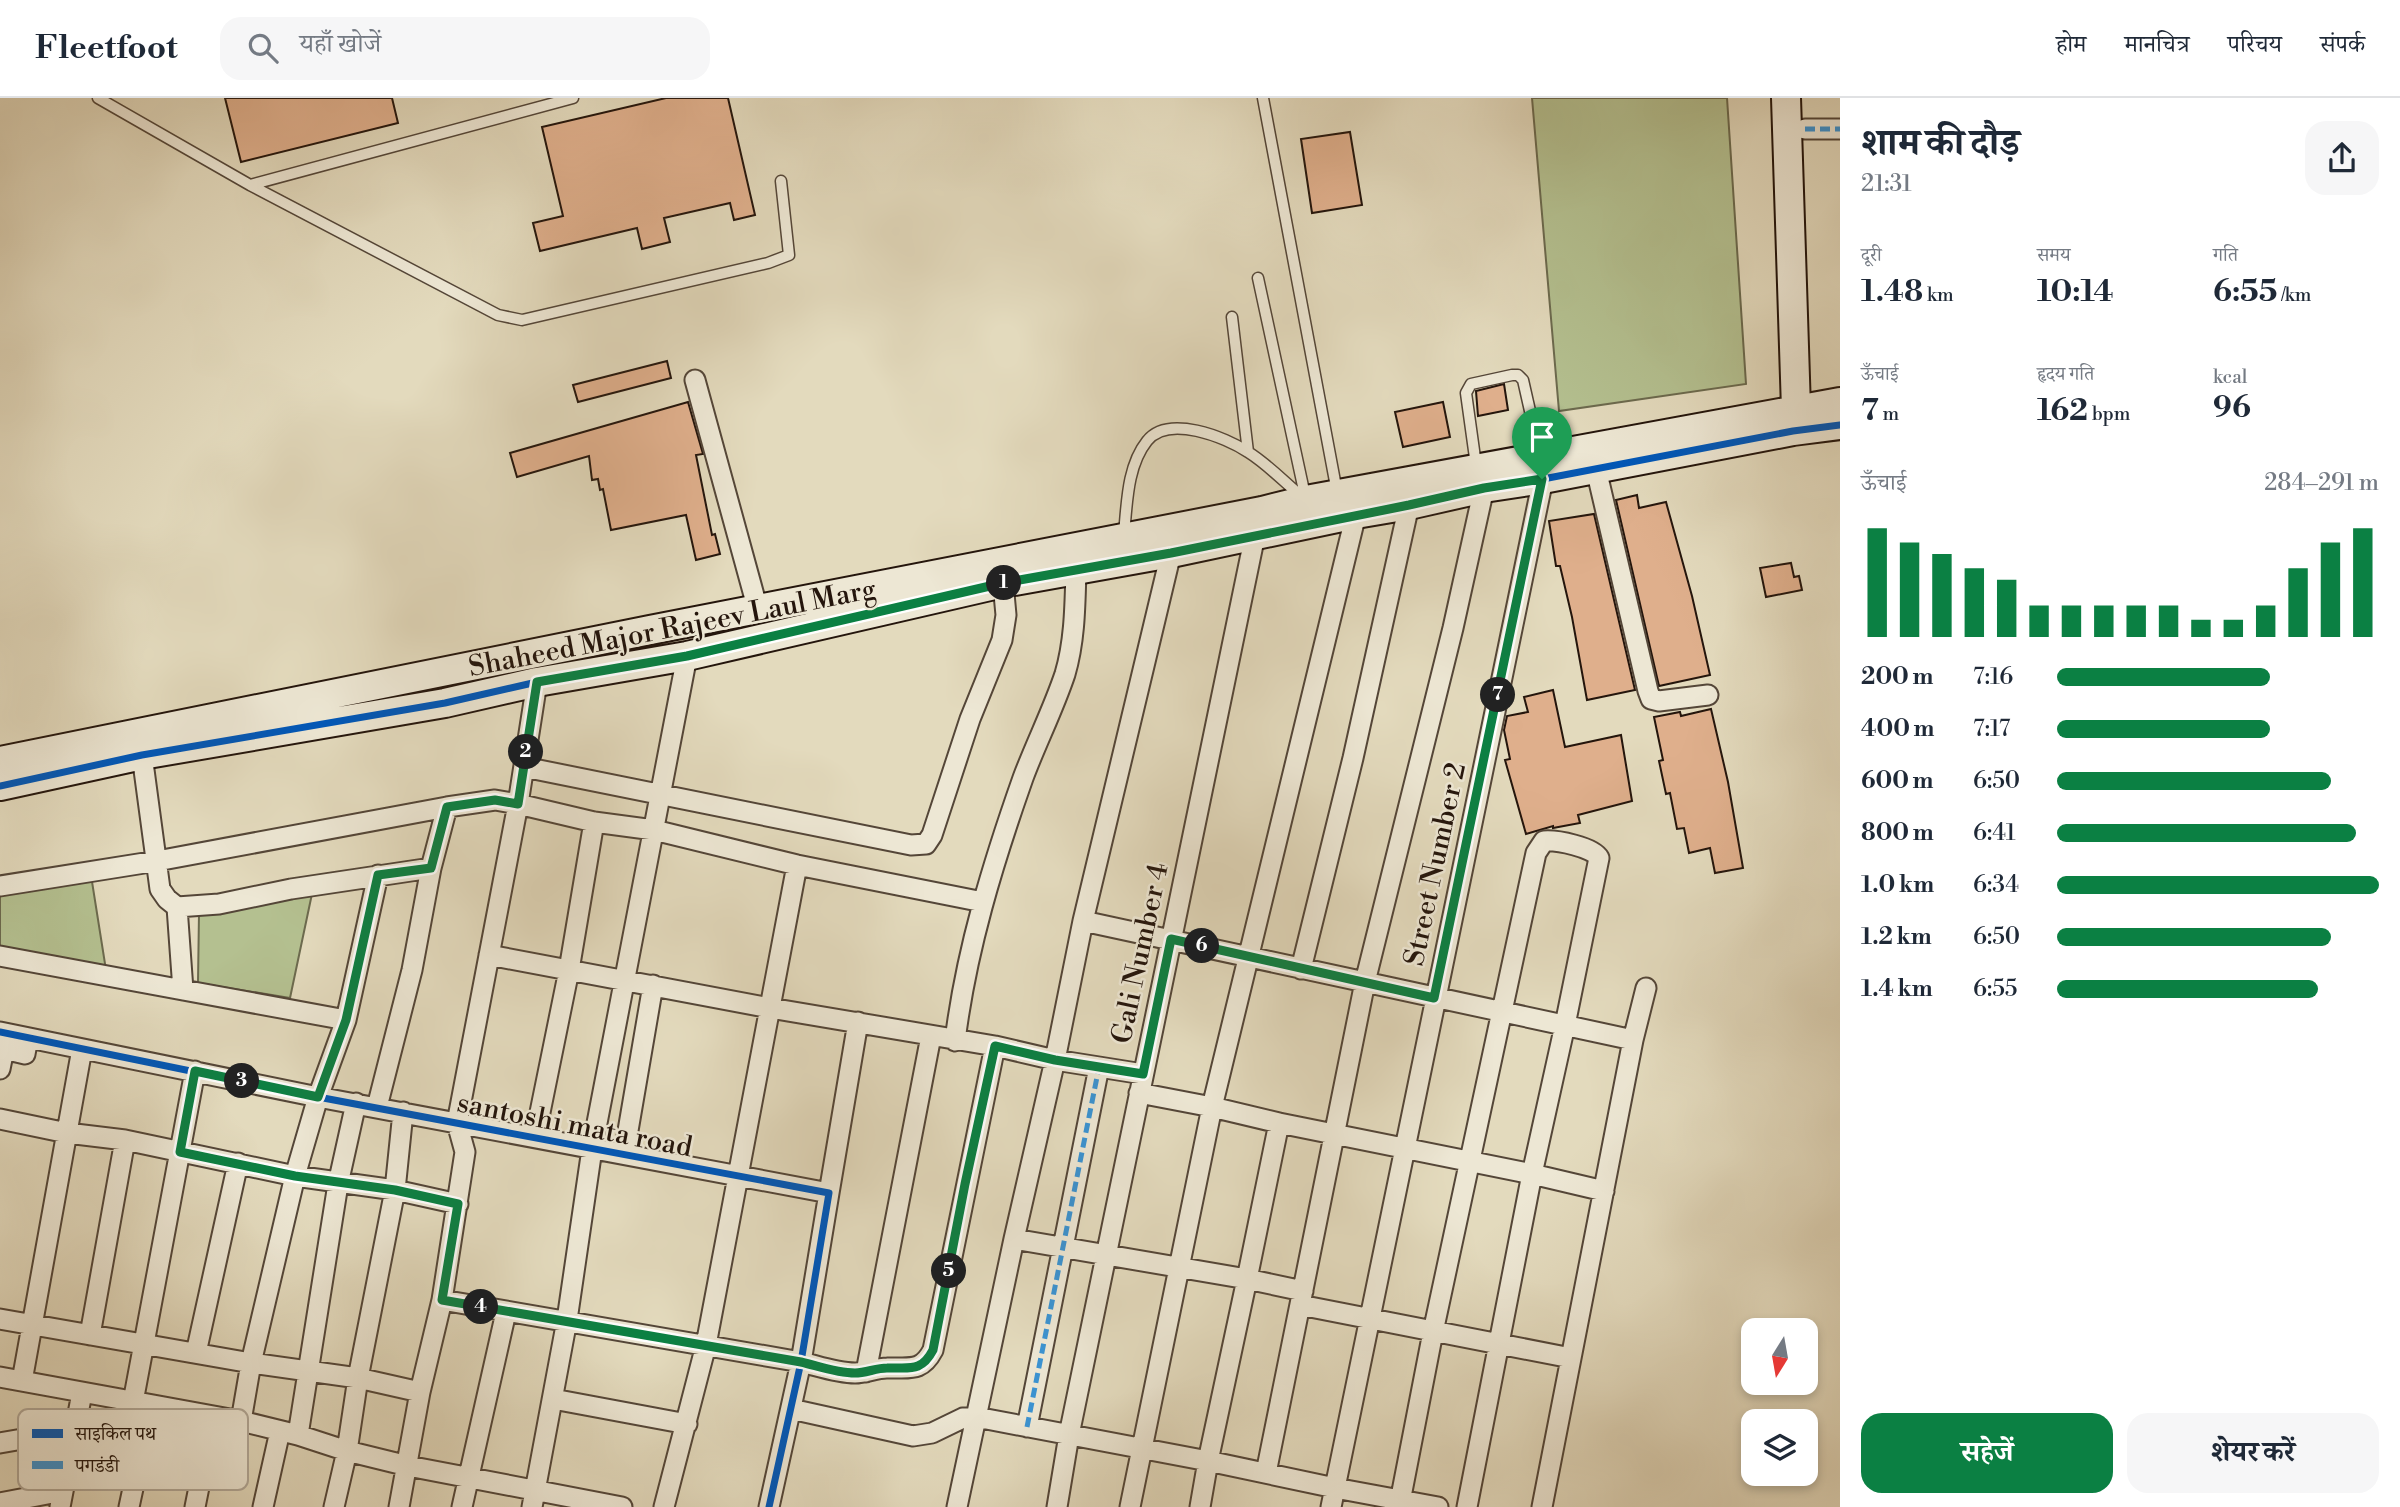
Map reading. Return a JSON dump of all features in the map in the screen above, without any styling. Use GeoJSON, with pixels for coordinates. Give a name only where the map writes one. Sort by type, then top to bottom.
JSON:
{"type":"FeatureCollection","features":[{"type":"Feature","properties":{"kind":"street"},"geometry":{"type":"LineString","coordinates":[[1786,98],[1803,419]]}},
{"type":"Feature","properties":{"kind":"street"},"geometry":{"type":"LineString","coordinates":[[1803,419],[1804,98]]}},
{"type":"Feature","properties":{"kind":"street"},"geometry":{"type":"LineString","coordinates":[[1805,129],[1840,129]]}},
{"type":"Feature","properties":{"kind":"street"},"geometry":{"type":"LineString","coordinates":[[695,380],[758,610]]}},
{"type":"Feature","properties":{"kind":"street","name":"Shaheed Major Rajeev Laul Marg"},"geometry":{"type":"LineString","coordinates":[[1542,468],[1596,469],[1803,419],[1840,402]]}},
{"type":"Feature","properties":{"kind":"street","name":"Shaheed Major Rajeev Laul Marg"},"geometry":{"type":"LineString","coordinates":[[0,786],[142,755],[445,703],[537,682],[687,656],[1003,583],[1255,535],[1347,505],[1803,419],[1840,425]]}},
{"type":"Feature","properties":{"kind":"street","name":"Street Number 2"},"geometry":{"type":"LineString","coordinates":[[1333,1497],[1542,468]]}},
{"type":"Feature","properties":{"kind":"street"},"geometry":{"type":"LineString","coordinates":[[1596,469],[1651,699],[1659,701],[1708,695]]}},
{"type":"Feature","properties":{"kind":"street"},"geometry":{"type":"LineString","coordinates":[[1266,1473],[1366,982],[1450,641],[1480,479]]}},
{"type":"Feature","properties":{"kind":"street","name":"Shaheed Major Rajeev Laul Marg"},"geometry":{"type":"LineString","coordinates":[[0,761],[1307,500],[1347,505],[1409,505],[1480,479]]}},
{"type":"Feature","properties":{"kind":"street"},"geometry":{"type":"LineString","coordinates":[[1130,1507],[1212,1108],[1347,505]]}},
{"type":"Feature","properties":{"kind":"street"},"geometry":{"type":"LineString","coordinates":[[1301,969],[1353,758],[1409,505]]}},
{"type":"Feature","properties":{"kind":"street","name":"Gali Number 4"},"geometry":{"type":"LineString","coordinates":[[1056,1507],[1105,1255],[1255,535]]}},
{"type":"Feature","properties":{"kind":"street"},"geometry":{"type":"LineString","coordinates":[[957,1507],[1083,921],[1171,553]]}},
{"type":"Feature","properties":{"kind":"street"},"geometry":{"type":"LineString","coordinates":[[955,1041],[960,998],[984,902],[1024,775],[1066,672],[1075,623],[1076,569]]}},
{"type":"Feature","properties":{"kind":"street"},"geometry":{"type":"LineString","coordinates":[[524,767],[911,845],[926,844],[932,835],[970,719],[1002,640],[1006,615],[1003,583]]}},
{"type":"Feature","properties":{"kind":"street"},"geometry":{"type":"LineString","coordinates":[[534,1498],[554,1399],[592,1149],[687,656]]}},
{"type":"Feature","properties":{"kind":"street"},"geometry":{"type":"LineString","coordinates":[[399,1507],[420,1392],[442,1300],[465,1152],[457,1123],[518,804],[537,682]]}},
{"type":"Feature","properties":{"kind":"street"},"geometry":{"type":"LineString","coordinates":[[142,755],[160,889],[177,907],[219,904],[291,889],[431,868]]}},
{"type":"Feature","properties":{"kind":"street"},"geometry":{"type":"LineString","coordinates":[[0,886],[495,800],[594,822],[654,830],[797,865],[984,902]]}},
{"type":"Feature","properties":{"kind":"street"},"geometry":{"type":"LineString","coordinates":[[377,1107],[412,970],[431,868],[447,807]]}},
{"type":"Feature","properties":{"kind":"street"},"geometry":{"type":"LineString","coordinates":[[535,1137],[569,970],[594,822]]}},
{"type":"Feature","properties":{"kind":"street"},"geometry":{"type":"LineString","coordinates":[[1400,1504],[1433,1332],[1536,853],[1545,841],[1552,840],[1594,851],[1599,858],[1532,1174],[1467,1507]]}},
{"type":"Feature","properties":{"kind":"street"},"geometry":{"type":"LineString","coordinates":[[664,1507],[706,1345],[797,865]]}},
{"type":"Feature","properties":{"kind":"street"},"geometry":{"type":"LineString","coordinates":[[243,1409],[251,1363],[295,1176],[318,1097],[346,1020],[378,875]]}},
{"type":"Feature","properties":{"kind":"street"},"geometry":{"type":"LineString","coordinates":[[177,907],[183,990]]}},
{"type":"Feature","properties":{"kind":"street"},"geometry":{"type":"LineString","coordinates":[[1083,921],[1633,1040]]}},
{"type":"Feature","properties":{"kind":"street"},"geometry":{"type":"LineString","coordinates":[[0,956],[346,1020]]}},
{"type":"Feature","properties":{"kind":"street"},"geometry":{"type":"LineString","coordinates":[[489,956],[1099,1067],[1212,1108],[1604,1191]]}},
{"type":"Feature","properties":{"kind":"street"},"geometry":{"type":"LineString","coordinates":[[624,1154],[653,985]]}},
{"type":"Feature","properties":{"kind":"street"},"geometry":{"type":"LineString","coordinates":[[1542,1507],[1633,1040],[1646,988]]}},
{"type":"Feature","properties":{"kind":"street"},"geometry":{"type":"LineString","coordinates":[[769,1507],[801,1362],[858,1023]]}},
{"type":"Feature","properties":{"kind":"street","name":"santoshi mata road"},"geometry":{"type":"LineString","coordinates":[[0,1032],[318,1097],[829,1193]]}},
{"type":"Feature","properties":{"kind":"street"},"geometry":{"type":"LineString","coordinates":[[866,1371],[931,1036]]}},
{"type":"Feature","properties":{"kind":"street"},"geometry":{"type":"LineString","coordinates":[[0,1069],[4,1049],[25,1054],[28,1038]]}},
{"type":"Feature","properties":{"kind":"street"},"geometry":{"type":"LineString","coordinates":[[442,1300],[801,1362],[842,1372],[919,1367],[927,1362],[933,1350],[995,1046]]}},
{"type":"Feature","properties":{"kind":"street"},"geometry":{"type":"LineString","coordinates":[[22,1381],[82,1049]]}},
{"type":"Feature","properties":{"kind":"street"},"geometry":{"type":"LineString","coordinates":[[1027,1427],[1099,1067]]}},
{"type":"Feature","properties":{"kind":"street"},"geometry":{"type":"LineString","coordinates":[[141,1409],[143,1344],[195,1071]]}},
{"type":"Feature","properties":{"kind":"street"},"geometry":{"type":"LineString","coordinates":[[263,1507],[309,1371],[338,1184],[356,1103]]}},
{"type":"Feature","properties":{"kind":"street"},"geometry":{"type":"LineString","coordinates":[[334,1507],[347,1451],[358,1378],[395,1190],[403,1112]]}},
{"type":"Feature","properties":{"kind":"street"},"geometry":{"type":"LineString","coordinates":[[0,1119],[67,1133],[125,1140],[338,1184],[395,1190],[458,1204]]}},
{"type":"Feature","properties":{"kind":"street"},"geometry":{"type":"LineString","coordinates":[[1200,1507],[1279,1123]]}},
{"type":"Feature","properties":{"kind":"street"},"geometry":{"type":"LineString","coordinates":[[90,1335],[125,1140]]}},
{"type":"Feature","properties":{"kind":"street"},"geometry":{"type":"LineString","coordinates":[[196,1353],[238,1163]]}},
{"type":"Feature","properties":{"kind":"street"},"geometry":{"type":"LineString","coordinates":[[1014,1238],[1247,1279],[1369,1318],[1571,1358]]}},
{"type":"Feature","properties":{"kind":"street"},"geometry":{"type":"LineString","coordinates":[[462,1507],[506,1312]]}},
{"type":"Feature","properties":{"kind":"street"},"geometry":{"type":"LineString","coordinates":[[0,1319],[251,1363],[358,1378],[420,1392]]}},
{"type":"Feature","properties":{"kind":"street"},"geometry":{"type":"LineString","coordinates":[[0,1377],[169,1409]]}},
{"type":"Feature","properties":{"kind":"street"},"geometry":{"type":"LineString","coordinates":[[79,1409],[82,1393]]}},
{"type":"Feature","properties":{"kind":"street"},"geometry":{"type":"LineString","coordinates":[[554,1399],[687,1424]]}},
{"type":"Feature","properties":{"kind":"street"},"geometry":{"type":"LineString","coordinates":[[791,1409],[913,1436],[932,1433],[963,1419],[976,1417],[1266,1473],[1333,1497],[1438,1507]]}},
{"type":"Feature","properties":{"kind":"street"},"geometry":{"type":"LineString","coordinates":[[248,1423],[408,1466],[469,1477],[534,1498],[622,1507]]}},
{"type":"Feature","properties":{"kind":"street"},"geometry":{"type":"LineString","coordinates":[[0,1443],[18,1440]]}},
{"type":"Feature","properties":{"kind":"street"},"geometry":{"type":"LineString","coordinates":[[0,1503],[61,1499]]}},
{"type":"Feature","properties":{"kind":"lane"},"geometry":{"type":"LineString","coordinates":[[98,98],[250,186],[498,314],[522,320],[768,263],[789,255],[781,181]]}},
{"type":"Feature","properties":{"kind":"lane"},"geometry":{"type":"LineString","coordinates":[[250,186],[573,98]]}},
{"type":"Feature","properties":{"kind":"lane"},"geometry":{"type":"LineString","coordinates":[[1262,98],[1347,505]]}},
{"type":"Feature","properties":{"kind":"lane"},"geometry":{"type":"LineString","coordinates":[[1258,278],[1307,500]]}},
{"type":"Feature","properties":{"kind":"lane"},"geometry":{"type":"LineString","coordinates":[[1232,317],[1248,452]]}},
{"type":"Feature","properties":{"kind":"lane"},"geometry":{"type":"LineString","coordinates":[[1480,479],[1467,388],[1471,384],[1512,375],[1518,375],[1524,380],[1542,468]]}},
{"type":"Feature","properties":{"kind":"lane"},"geometry":{"type":"LineString","coordinates":[[1123,538],[1130,480],[1138,456],[1148,439],[1163,429],[1186,428],[1213,436],[1248,452],[1307,500]]}},
{"type":"Feature","properties":{"kind":"green space"},"geometry":{"type":"Polygon","coordinates":[[[1532,98],[1727,98],[1746,384],[1559,411],[1532,98]]]}},
{"type":"Feature","properties":{"kind":"green space"},"geometry":{"type":"Polygon","coordinates":[[[90,869],[106,970],[0,948],[0,881],[90,869]]]}},
{"type":"Feature","properties":{"kind":"green space"},"geometry":{"type":"Polygon","coordinates":[[[313,889],[290,998],[198,983],[199,913],[313,889]]]}},
{"type":"Feature","properties":{"kind":"building"},"geometry":{"type":"Polygon","coordinates":[[[225,98],[392,98],[398,123],[241,162],[225,98]]]}},
{"type":"Feature","properties":{"kind":"building"},"geometry":{"type":"Polygon","coordinates":[[[666,98],[728,98],[755,215],[734,220],[730,203],[664,218],[670,242],[642,249],[637,228],[540,251],[533,223],[563,216],[542,127],[666,98]]]}},
{"type":"Feature","properties":{"kind":"building"},"geometry":{"type":"Polygon","coordinates":[[[1350,132],[1362,205],[1312,213],[1301,139],[1350,132]]]}},
{"type":"Feature","properties":{"kind":"building"},"geometry":{"type":"Polygon","coordinates":[[[667,361],[671,378],[578,402],[573,385],[667,361]]]}},
{"type":"Feature","properties":{"kind":"building"},"geometry":{"type":"Polygon","coordinates":[[[1504,384],[1508,410],[1478,416],[1476,391],[1504,384]]]}},
{"type":"Feature","properties":{"kind":"building"},"geometry":{"type":"Polygon","coordinates":[[[688,402],[703,454],[696,455],[712,535],[715,534],[720,554],[696,560],[686,515],[611,530],[603,489],[600,490],[598,479],[592,480],[589,456],[517,477],[510,453],[688,402]]]}},
{"type":"Feature","properties":{"kind":"building"},"geometry":{"type":"Polygon","coordinates":[[[1443,402],[1450,437],[1403,447],[1395,412],[1443,402]]]}},
{"type":"Feature","properties":{"kind":"building"},"geometry":{"type":"Polygon","coordinates":[[[1637,495],[1639,508],[1666,502],[1710,675],[1659,686],[1616,500],[1637,495]]]}},
{"type":"Feature","properties":{"kind":"building"},"geometry":{"type":"Polygon","coordinates":[[[1594,514],[1635,690],[1587,700],[1572,617],[1560,566],[1556,566],[1549,521],[1594,514]]]}},
{"type":"Feature","properties":{"kind":"building"},"geometry":{"type":"Polygon","coordinates":[[[1791,563],[1794,577],[1799,576],[1802,590],[1766,597],[1760,568],[1791,563]]]}},
{"type":"Feature","properties":{"kind":"building"},"geometry":{"type":"Polygon","coordinates":[[[1553,690],[1565,747],[1621,735],[1632,801],[1578,815],[1580,823],[1553,826],[1526,834],[1505,760],[1510,759],[1504,730],[1507,716],[1528,712],[1524,697],[1553,690]]]}},
{"type":"Feature","properties":{"kind":"building"},"geometry":{"type":"Polygon","coordinates":[[[1711,709],[1728,782],[1743,868],[1715,873],[1710,848],[1689,853],[1684,828],[1677,829],[1670,793],[1666,794],[1659,761],[1663,760],[1654,717],[1680,712],[1681,716],[1711,709]]]}},
{"type":"Feature","properties":{"kind":"marked path"},"geometry":{"type":"LineString","coordinates":[[1805,129],[1840,129]]}},
{"type":"Feature","properties":{"kind":"marked path"},"geometry":{"type":"LineString","coordinates":[[1027,1427],[1099,1067]]}},
{"type":"Feature","properties":{"kind":"cycle path"},"geometry":{"type":"LineString","coordinates":[[0,786],[142,755],[445,703],[537,682],[687,656],[1003,583],[1171,553],[1484,488],[1793,431],[1840,425]]}},
{"type":"Feature","properties":{"kind":"cycle path"},"geometry":{"type":"LineString","coordinates":[[0,1032],[318,1097],[829,1193],[801,1362],[769,1507]]}},
{"type":"Feature","properties":{"kind":"route"},"geometry":{"type":"LineString","coordinates":[[1542,479],[1434,998],[1171,939],[1143,1074],[1055,1060],[995,1046],[933,1350],[927,1362],[919,1367],[842,1372],[801,1362],[442,1300],[458,1204],[395,1190],[295,1176],[180,1152],[195,1071],[318,1097],[346,1020],[378,875],[431,868],[447,807],[495,800],[518,804],[537,682],[687,656],[1003,583],[1171,553],[1484,488],[1542,479]]}}]}
